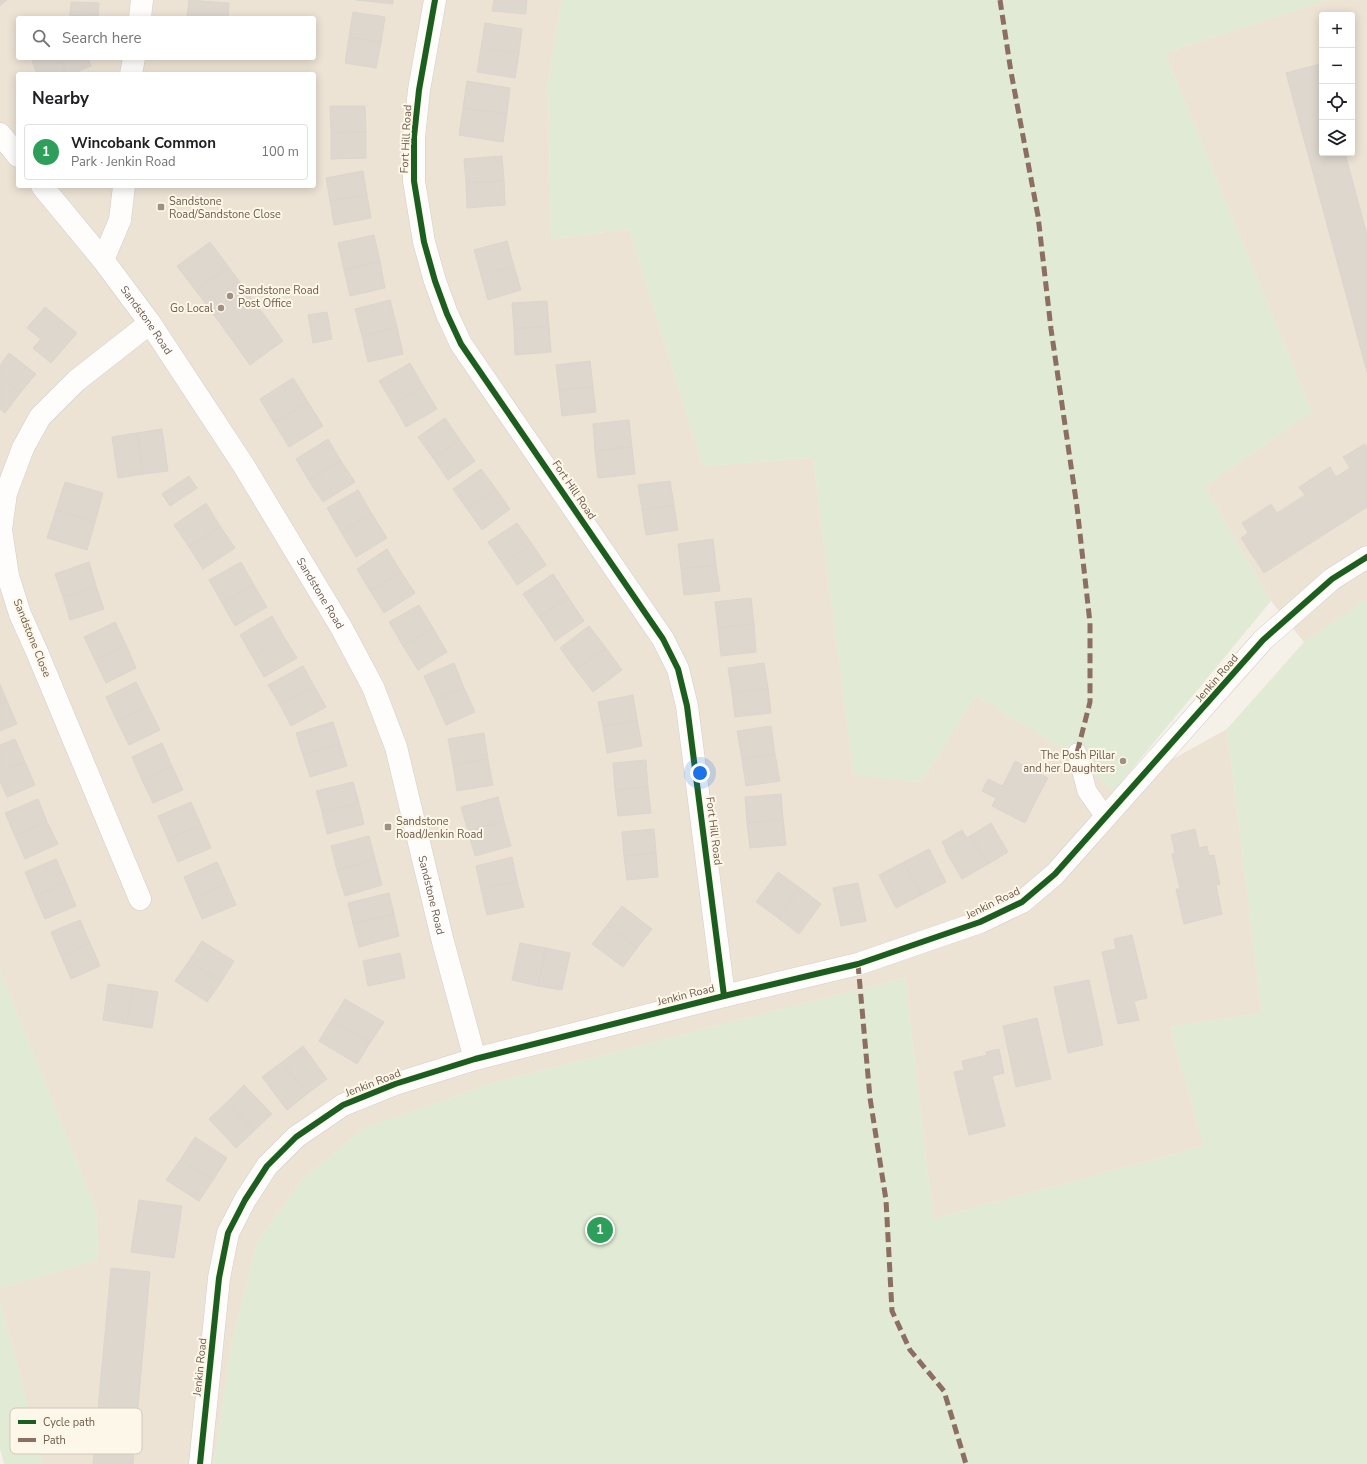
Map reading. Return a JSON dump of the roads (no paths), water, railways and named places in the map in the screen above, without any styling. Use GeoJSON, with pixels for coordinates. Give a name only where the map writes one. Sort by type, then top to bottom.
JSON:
{"type":"FeatureCollection","features":[{"type":"Feature","properties":{"kind":"street"},"geometry":{"type":"LineString","coordinates":[[140,16],[142,0]]}},
{"type":"Feature","properties":{"kind":"street","name":"Fort Hill Road"},"geometry":{"type":"LineString","coordinates":[[435,0],[419,90],[414,137],[414,181],[424,242],[435,281],[444,308],[461,344],[663,639],[678,669],[687,706],[724,996]]}},
{"type":"Feature","properties":{"kind":"street"},"geometry":{"type":"LineString","coordinates":[[132,72],[134,60]]}},
{"type":"Feature","properties":{"kind":"street"},"geometry":{"type":"LineString","coordinates":[[0,134],[16,154]]}},
{"type":"Feature","properties":{"kind":"street","name":"Sandstone Road"},"geometry":{"type":"LineString","coordinates":[[44,188],[103,260],[150,323],[244,466],[341,627],[373,687],[396,747],[443,942],[475,1059]]}},
{"type":"Feature","properties":{"kind":"street"},"geometry":{"type":"LineString","coordinates":[[103,260],[120,220],[124,188]]}},
{"type":"Feature","properties":{"kind":"street","name":"Sandstone Close"},"geometry":{"type":"LineString","coordinates":[[140,899],[20,614],[8,576],[1,530],[6,493],[23,448],[40,416],[76,381],[150,323]]}},
{"type":"Feature","properties":{"kind":"street","name":"Jenkin Road"},"geometry":{"type":"LineString","coordinates":[[200,1464],[219,1278],[228,1234],[245,1200],[267,1166],[296,1138],[343,1105],[395,1084],[475,1059],[724,996],[858,964],[980,922],[1022,902],[1055,874],[1263,640],[1332,579],[1367,557]]}},
{"type":"Feature","properties":{"kind":"lane"},"geometry":{"type":"LineString","coordinates":[[1078,753],[1087,791],[1106,818]]}},
{"type":"Feature","properties":{"kind":"place","name":"Sandstone Road/Sandstone Close"},"geometry":{"type":"Point","coordinates":[161,207]}},
{"type":"Feature","properties":{"kind":"place","name":"Sandstone Road Post Office"},"geometry":{"type":"Point","coordinates":[230,296]}},
{"type":"Feature","properties":{"kind":"place","name":"Go Local"},"geometry":{"type":"Point","coordinates":[221,308]}},
{"type":"Feature","properties":{"kind":"place","name":"The Posh Pillar and her Daughters"},"geometry":{"type":"Point","coordinates":[1123,761]}},
{"type":"Feature","properties":{"kind":"place","name":"Sandstone Road/Jenkin Road"},"geometry":{"type":"Point","coordinates":[388,827]}},
{"type":"Feature","properties":{"kind":"place","name":"Wincobank Common"},"geometry":{"type":"Point","coordinates":[600,1230]}}]}
